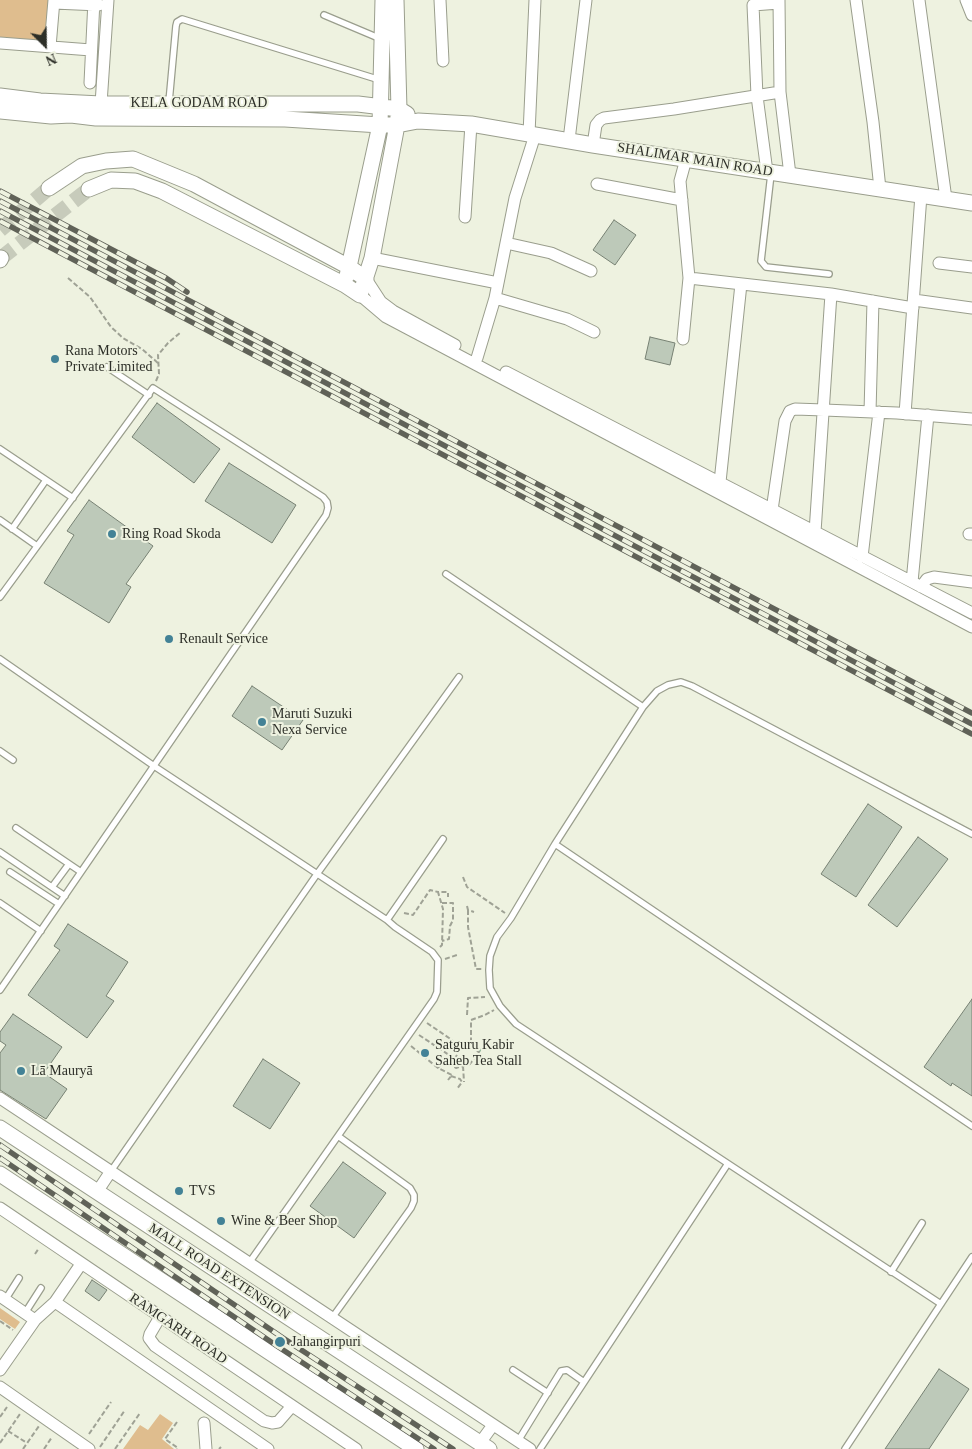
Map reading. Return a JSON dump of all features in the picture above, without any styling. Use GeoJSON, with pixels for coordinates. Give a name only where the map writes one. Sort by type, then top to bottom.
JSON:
{"type":"FeatureCollection","features":[{"type":"Feature","properties":{"kind":"street"},"geometry":{"type":"LineString","coordinates":[[345,284],[380,125],[384,0]]}},
{"type":"Feature","properties":{"kind":"street"},"geometry":{"type":"LineString","coordinates":[[360,295],[372,258],[399,109],[396,0]]}},
{"type":"Feature","properties":{"kind":"street"},"geometry":{"type":"LineString","coordinates":[[440,0],[443,61]]}},
{"type":"Feature","properties":{"kind":"street"},"geometry":{"type":"LineString","coordinates":[[477,358],[495,298],[515,198],[532,134],[535,0]]}},
{"type":"Feature","properties":{"kind":"street"},"geometry":{"type":"LineString","coordinates":[[568,140],[586,0]]}},
{"type":"Feature","properties":{"kind":"street"},"geometry":{"type":"LineString","coordinates":[[856,0],[880,189]]}},
{"type":"Feature","properties":{"kind":"street"},"geometry":{"type":"LineString","coordinates":[[919,0],[946,199]]}},
{"type":"Feature","properties":{"kind":"street"},"geometry":{"type":"LineString","coordinates":[[966,0],[972,15]]}},
{"type":"Feature","properties":{"kind":"street"},"geometry":{"type":"LineString","coordinates":[[769,172],[757,96],[753,5],[779,1],[780,92],[790,175]]}},
{"type":"Feature","properties":{"kind":"street"},"geometry":{"type":"LineString","coordinates":[[50,47],[54,2],[108,3],[101,104]]}},
{"type":"Feature","properties":{"kind":"street"},"geometry":{"type":"LineString","coordinates":[[90,83],[94,2]]}},
{"type":"Feature","properties":{"kind":"street"},"geometry":{"type":"LineString","coordinates":[[0,43],[91,50]]}},
{"type":"Feature","properties":{"kind":"street"},"geometry":{"type":"LineString","coordinates":[[593,145],[596,125],[604,118],[780,92]]}},
{"type":"Feature","properties":{"kind":"street","name":"KELA GODAM ROAD"},"geometry":{"type":"LineString","coordinates":[[0,96],[40,101],[101,104],[358,104],[399,109]]}},
{"type":"Feature","properties":{"kind":"street","name":"SHALIMAR MAIN ROAD"},"geometry":{"type":"LineString","coordinates":[[399,109],[418,121]]}},
{"type":"Feature","properties":{"kind":"street","name":"KELA GODAM ROAD"},"geometry":{"type":"LineString","coordinates":[[0,111],[51,116],[285,119],[397,125]]}},
{"type":"Feature","properties":{"kind":"street","name":"SHALIMAR MAIN ROAD"},"geometry":{"type":"LineString","coordinates":[[397,125],[418,121],[470,124],[593,145],[972,203]]}},
{"type":"Feature","properties":{"kind":"street"},"geometry":{"type":"LineString","coordinates":[[465,217],[470,124]]}},
{"type":"Feature","properties":{"kind":"street"},"geometry":{"type":"LineString","coordinates":[[49,188],[82,166],[106,160],[133,159],[194,184],[349,267],[366,279],[381,302],[392,312],[477,358],[972,613]]}},
{"type":"Feature","properties":{"kind":"street"},"geometry":{"type":"LineString","coordinates":[[683,339],[689,278],[680,181],[686,159]]}},
{"type":"Feature","properties":{"kind":"street"},"geometry":{"type":"LineString","coordinates":[[89,189],[111,180],[135,181],[162,191],[345,284],[386,317],[972,627]]}},
{"type":"Feature","properties":{"kind":"street"},"geometry":{"type":"LineString","coordinates":[[597,184],[682,200]]}},
{"type":"Feature","properties":{"kind":"street"},"geometry":{"type":"LineString","coordinates":[[905,414],[921,196]]}},
{"type":"Feature","properties":{"kind":"street"},"geometry":{"type":"LineString","coordinates":[[506,243],[551,253],[591,271]]}},
{"type":"Feature","properties":{"kind":"street"},"geometry":{"type":"LineString","coordinates":[[372,258],[498,283]]}},
{"type":"Feature","properties":{"kind":"street"},"geometry":{"type":"LineString","coordinates":[[939,263],[972,266]]}},
{"type":"Feature","properties":{"kind":"street"},"geometry":{"type":"LineString","coordinates":[[689,278],[831,294],[873,301],[972,308]]}},
{"type":"Feature","properties":{"kind":"street"},"geometry":{"type":"LineString","coordinates":[[720,482],[741,284]]}},
{"type":"Feature","properties":{"kind":"street"},"geometry":{"type":"LineString","coordinates":[[815,532],[831,294]]}},
{"type":"Feature","properties":{"kind":"street"},"geometry":{"type":"LineString","coordinates":[[495,298],[567,319],[594,332]]}},
{"type":"Feature","properties":{"kind":"street"},"geometry":{"type":"LineString","coordinates":[[862,557],[874,412],[873,301]]}},
{"type":"Feature","properties":{"kind":"street"},"geometry":{"type":"LineString","coordinates":[[772,510],[786,416],[790,411],[795,409],[874,412],[972,419]]}},
{"type":"Feature","properties":{"kind":"street"},"geometry":{"type":"LineString","coordinates":[[916,585],[928,415]]}},
{"type":"Feature","properties":{"kind":"street"},"geometry":{"type":"LineString","coordinates":[[916,585],[934,577],[972,582]]}},
{"type":"Feature","properties":{"kind":"street"},"geometry":{"type":"LineString","coordinates":[[0,1098],[530,1449]]}},
{"type":"Feature","properties":{"kind":"street","name":"MALL ROAD EXTENSION"},"geometry":{"type":"LineString","coordinates":[[0,1128],[482,1447]]}},
{"type":"Feature","properties":{"kind":"street"},"geometry":{"type":"LineString","coordinates":[[97,1192],[111,1171]]}},
{"type":"Feature","properties":{"kind":"street"},"geometry":{"type":"LineString","coordinates":[[0,1174],[416,1449]]}},
{"type":"Feature","properties":{"kind":"street","name":"RAMGARH ROAD"},"geometry":{"type":"LineString","coordinates":[[0,1208],[356,1449]]}},
{"type":"Feature","properties":{"kind":"street"},"geometry":{"type":"LineString","coordinates":[[0,1370],[35,1320],[55,1302],[81,1264]]}},
{"type":"Feature","properties":{"kind":"street"},"geometry":{"type":"LineString","coordinates":[[3,1298],[35,1320]]}},
{"type":"Feature","properties":{"kind":"street"},"geometry":{"type":"LineString","coordinates":[[55,1302],[268,1449]]}},
{"type":"Feature","properties":{"kind":"street"},"geometry":{"type":"LineString","coordinates":[[160,1317],[149,1338],[154,1346],[264,1421],[278,1422],[292,1406]]}},
{"type":"Feature","properties":{"kind":"street"},"geometry":{"type":"LineString","coordinates":[[0,1387],[86,1447]]}},
{"type":"Feature","properties":{"kind":"street"},"geometry":{"type":"LineString","coordinates":[[204,1423],[206,1449]]}},
{"type":"Feature","properties":{"kind":"street"},"geometry":{"type":"LineString","coordinates":[[482,1447],[493,1425]]}},
{"type":"Feature","properties":{"kind":"lane"},"geometry":{"type":"LineString","coordinates":[[324,15],[383,39]]}},
{"type":"Feature","properties":{"kind":"lane"},"geometry":{"type":"LineString","coordinates":[[169,104],[176,26],[182,19],[382,80]]}},
{"type":"Feature","properties":{"kind":"lane"},"geometry":{"type":"LineString","coordinates":[[769,172],[761,261],[766,267],[829,274]]}},
{"type":"Feature","properties":{"kind":"lane"},"geometry":{"type":"LineString","coordinates":[[107,367],[149,395]]}},
{"type":"Feature","properties":{"kind":"lane"},"geometry":{"type":"LineString","coordinates":[[0,597],[153,388],[322,497],[328,508],[326,515],[0,990]]}},
{"type":"Feature","properties":{"kind":"lane"},"geometry":{"type":"LineString","coordinates":[[0,449],[73,498]]}},
{"type":"Feature","properties":{"kind":"lane"},"geometry":{"type":"LineString","coordinates":[[12,529],[46,480]]}},
{"type":"Feature","properties":{"kind":"lane"},"geometry":{"type":"LineString","coordinates":[[0,520],[37,546]]}},
{"type":"Feature","properties":{"kind":"lane"},"geometry":{"type":"LineString","coordinates":[[446,574],[643,707]]}},
{"type":"Feature","properties":{"kind":"lane"},"geometry":{"type":"LineString","coordinates":[[0,659],[154,766],[387,920],[432,952],[438,960],[437,992],[434,999],[249,1263]]}},
{"type":"Feature","properties":{"kind":"lane"},"geometry":{"type":"LineString","coordinates":[[111,1171],[317,874],[459,677]]}},
{"type":"Feature","properties":{"kind":"lane"},"geometry":{"type":"LineString","coordinates":[[941,1304],[727,1165],[516,1024],[500,1006],[490,988],[489,970],[490,956],[497,936],[511,918],[555,844],[643,707],[657,691],[668,685],[681,682],[692,686],[972,834]]}},
{"type":"Feature","properties":{"kind":"lane"},"geometry":{"type":"LineString","coordinates":[[0,751],[13,760]]}},
{"type":"Feature","properties":{"kind":"lane"},"geometry":{"type":"LineString","coordinates":[[16,828],[81,872]]}},
{"type":"Feature","properties":{"kind":"lane"},"geometry":{"type":"LineString","coordinates":[[387,920],[443,839]]}},
{"type":"Feature","properties":{"kind":"lane"},"geometry":{"type":"LineString","coordinates":[[555,844],[972,1126]]}},
{"type":"Feature","properties":{"kind":"lane"},"geometry":{"type":"LineString","coordinates":[[0,852],[64,896]]}},
{"type":"Feature","properties":{"kind":"lane"},"geometry":{"type":"LineString","coordinates":[[52,888],[69,864]]}},
{"type":"Feature","properties":{"kind":"lane"},"geometry":{"type":"LineString","coordinates":[[10,872],[59,904]]}},
{"type":"Feature","properties":{"kind":"lane"},"geometry":{"type":"LineString","coordinates":[[0,903],[41,930]]}},
{"type":"Feature","properties":{"kind":"lane"},"geometry":{"type":"LineString","coordinates":[[332,1318],[411,1208],[414,1201],[414,1194],[410,1188],[338,1136]]}},
{"type":"Feature","properties":{"kind":"lane"},"geometry":{"type":"LineString","coordinates":[[540,1449],[727,1165]]}},
{"type":"Feature","properties":{"kind":"lane"},"geometry":{"type":"LineString","coordinates":[[891,1272],[922,1224]]}},
{"type":"Feature","properties":{"kind":"lane"},"geometry":{"type":"LineString","coordinates":[[849,1448],[972,1257]]}},
{"type":"Feature","properties":{"kind":"lane"},"geometry":{"type":"LineString","coordinates":[[3,1298],[20,1278]]}},
{"type":"Feature","properties":{"kind":"lane"},"geometry":{"type":"LineString","coordinates":[[25,1313],[41,1288]]}},
{"type":"Feature","properties":{"kind":"lane"},"geometry":{"type":"LineString","coordinates":[[513,1370],[548,1393]]}},
{"type":"Feature","properties":{"kind":"lane"},"geometry":{"type":"LineString","coordinates":[[518,1441],[562,1371],[566,1370],[584,1382]]}},
{"type":"Feature","properties":{"kind":"path"},"geometry":{"type":"LineString","coordinates":[[68,278],[90,297],[111,327],[158,363]]}},
{"type":"Feature","properties":{"kind":"path"},"geometry":{"type":"LineString","coordinates":[[153,388],[159,374],[158,355],[181,332]]}},
{"type":"Feature","properties":{"kind":"path"},"geometry":{"type":"LineString","coordinates":[[464,877],[468,887],[511,918]]}},
{"type":"Feature","properties":{"kind":"path"},"geometry":{"type":"LineString","coordinates":[[394,910],[413,915],[430,890],[448,892],[448,897]]}},
{"type":"Feature","properties":{"kind":"path"},"geometry":{"type":"LineString","coordinates":[[432,952],[442,945],[443,909],[438,892]]}},
{"type":"Feature","properties":{"kind":"path"},"geometry":{"type":"LineString","coordinates":[[441,902],[453,903],[453,920],[450,926],[449,939],[442,941]]}},
{"type":"Feature","properties":{"kind":"path"},"geometry":{"type":"LineString","coordinates":[[466,906],[476,969],[489,970]]}},
{"type":"Feature","properties":{"kind":"path"},"geometry":{"type":"LineString","coordinates":[[468,910],[474,912]]}},
{"type":"Feature","properties":{"kind":"path"},"geometry":{"type":"LineString","coordinates":[[438,960],[457,955]]}},
{"type":"Feature","properties":{"kind":"path"},"geometry":{"type":"LineString","coordinates":[[467,1015],[468,998],[495,997]]}},
{"type":"Feature","properties":{"kind":"path"},"geometry":{"type":"LineString","coordinates":[[438,1068],[444,1060],[456,1068],[470,1064],[479,1052],[471,1046],[471,1020],[485,1015],[500,1006]]}},
{"type":"Feature","properties":{"kind":"path"},"geometry":{"type":"LineString","coordinates":[[421,1019],[452,1040],[460,1052]]}},
{"type":"Feature","properties":{"kind":"path"},"geometry":{"type":"LineString","coordinates":[[413,1030],[454,1060]]}},
{"type":"Feature","properties":{"kind":"path"},"geometry":{"type":"LineString","coordinates":[[405,1042],[438,1068],[460,1080],[462,1082],[458,1090]]}},
{"type":"Feature","properties":{"kind":"path"},"geometry":{"type":"LineString","coordinates":[[451,1064],[458,1055]]}},
{"type":"Feature","properties":{"kind":"path"},"geometry":{"type":"LineString","coordinates":[[463,1066],[464,1082]]}},
{"type":"Feature","properties":{"kind":"path"},"geometry":{"type":"LineString","coordinates":[[448,1080],[451,1076]]}},
{"type":"Feature","properties":{"kind":"path"},"geometry":{"type":"LineString","coordinates":[[0,1321],[23,1338]]}},
{"type":"Feature","properties":{"kind":"path"},"geometry":{"type":"LineString","coordinates":[[86,1447],[111,1402]]}},
{"type":"Feature","properties":{"kind":"path"},"geometry":{"type":"LineString","coordinates":[[0,1443],[26,1405]]}},
{"type":"Feature","properties":{"kind":"path"},"geometry":{"type":"LineString","coordinates":[[99,1449],[125,1410]]}},
{"type":"Feature","properties":{"kind":"path"},"geometry":{"type":"LineString","coordinates":[[115,1449],[140,1413]]}},
{"type":"Feature","properties":{"kind":"path"},"geometry":{"type":"LineString","coordinates":[[23,1449],[44,1418]]}},
{"type":"Feature","properties":{"kind":"path"},"geometry":{"type":"LineString","coordinates":[[177,1422],[165,1439],[177,1449]]}},
{"type":"Feature","properties":{"kind":"path"},"geometry":{"type":"LineString","coordinates":[[44,1449],[58,1428]]}},
{"type":"Feature","properties":{"kind":"path"},"geometry":{"type":"LineString","coordinates":[[8,1431],[27,1443]]}},
{"type":"Feature","properties":{"kind":"shaded area"},"geometry":{"type":"Polygon","coordinates":[[[0,0],[50,0],[48,41],[0,39],[0,0]]]}},
{"type":"Feature","properties":{"kind":"shaded area"},"geometry":{"type":"Polygon","coordinates":[[[0,1308],[20,1322],[15,1329],[0,1319],[0,1308]]]}},
{"type":"Feature","properties":{"kind":"shaded area"},"geometry":{"type":"Polygon","coordinates":[[[160,1414],[173,1423],[162,1439],[174,1449],[123,1449],[140,1425],[148,1430],[160,1414]]]}},
{"type":"Feature","properties":{"kind":"building"},"geometry":{"type":"Polygon","coordinates":[[[614,220],[636,235],[615,265],[593,250],[614,220]]]}},
{"type":"Feature","properties":{"kind":"building"},"geometry":{"type":"Polygon","coordinates":[[[650,337],[675,343],[670,365],[645,359],[650,337]]]}},
{"type":"Feature","properties":{"kind":"building"},"geometry":{"type":"Polygon","coordinates":[[[157,403],[220,449],[194,483],[132,437],[157,403]]]}},
{"type":"Feature","properties":{"kind":"building"},"geometry":{"type":"Polygon","coordinates":[[[229,463],[296,505],[272,543],[205,501],[229,463]]]}},
{"type":"Feature","properties":{"kind":"building"},"geometry":{"type":"Polygon","coordinates":[[[89,500],[153,546],[126,584],[131,587],[109,623],[44,583],[74,535],[67,531],[89,500]]]}},
{"type":"Feature","properties":{"kind":"building"},"geometry":{"type":"Polygon","coordinates":[[[252,686],[303,720],[282,750],[232,716],[252,686]]]}},
{"type":"Feature","properties":{"kind":"building"},"geometry":{"type":"Polygon","coordinates":[[[868,804],[902,827],[856,897],[821,874],[868,804]]]}},
{"type":"Feature","properties":{"kind":"building"},"geometry":{"type":"Polygon","coordinates":[[[918,837],[948,859],[897,927],[868,905],[918,837]]]}},
{"type":"Feature","properties":{"kind":"building"},"geometry":{"type":"Polygon","coordinates":[[[68,924],[128,962],[106,996],[114,1001],[87,1038],[28,995],[60,950],[54,946],[68,924]]]}},
{"type":"Feature","properties":{"kind":"building"},"geometry":{"type":"Polygon","coordinates":[[[972,999],[972,1096],[952,1083],[951,1086],[924,1067],[972,999]]]}},
{"type":"Feature","properties":{"kind":"building"},"geometry":{"type":"Polygon","coordinates":[[[13,1014],[62,1047],[44,1073],[67,1089],[46,1119],[0,1090],[0,1053],[6,1045],[0,1041],[0,1032],[13,1014]]]}},
{"type":"Feature","properties":{"kind":"building"},"geometry":{"type":"Polygon","coordinates":[[[263,1059],[300,1083],[270,1129],[233,1106],[263,1059]]]}},
{"type":"Feature","properties":{"kind":"building"},"geometry":{"type":"Polygon","coordinates":[[[343,1162],[386,1193],[354,1238],[310,1206],[343,1162]]]}},
{"type":"Feature","properties":{"kind":"building"},"geometry":{"type":"Polygon","coordinates":[[[92,1280],[107,1290],[99,1301],[85,1291],[92,1280]]]}},
{"type":"Feature","properties":{"kind":"building"},"geometry":{"type":"Polygon","coordinates":[[[939,1369],[969,1389],[929,1449],[885,1449],[939,1369]]]}},
{"type":"Feature","properties":{"kind":"waterway"},"geometry":{"type":"LineString","coordinates":[[472,1045],[479,1050]]}},
{"type":"Feature","properties":{"kind":"tunnel"},"geometry":{"type":"LineString","coordinates":[[0,230],[49,188]]}},
{"type":"Feature","properties":{"kind":"tunnel"},"geometry":{"type":"LineString","coordinates":[[1,258],[89,189]]}},
{"type":"Feature","properties":{"kind":"railway"},"geometry":{"type":"LineString","coordinates":[[0,191],[166,278],[187,292]]}},
{"type":"Feature","properties":{"kind":"railway"},"geometry":{"type":"LineString","coordinates":[[0,201],[972,713]]}},
{"type":"Feature","properties":{"kind":"railway"},"geometry":{"type":"LineString","coordinates":[[0,211],[972,724]]}},
{"type":"Feature","properties":{"kind":"railway"},"geometry":{"type":"LineString","coordinates":[[0,221],[972,734]]}},
{"type":"Feature","properties":{"kind":"railway"},"geometry":{"type":"LineString","coordinates":[[0,1145],[283,1338],[453,1449]]}},
{"type":"Feature","properties":{"kind":"railway"},"geometry":{"type":"LineString","coordinates":[[0,1158],[277,1346],[434,1449]]}},
{"type":"Feature","properties":{"kind":"place","name":"Rana Motors Private Limited"},"geometry":{"type":"Point","coordinates":[55,359]}},
{"type":"Feature","properties":{"kind":"place","name":"Ring Road Skoda"},"geometry":{"type":"Point","coordinates":[112,534]}},
{"type":"Feature","properties":{"kind":"place","name":"Renault Service"},"geometry":{"type":"Point","coordinates":[169,639]}},
{"type":"Feature","properties":{"kind":"place","name":"Maruti Suzuki Nexa Service"},"geometry":{"type":"Point","coordinates":[262,722]}},
{"type":"Feature","properties":{"kind":"place","name":"Satguru Kabir Saheb Tea Stall"},"geometry":{"type":"Point","coordinates":[425,1053]}},
{"type":"Feature","properties":{"kind":"place","name":"Lā Mauryā"},"geometry":{"type":"Point","coordinates":[21,1071]}},
{"type":"Feature","properties":{"kind":"place","name":"TVS"},"geometry":{"type":"Point","coordinates":[179,1191]}},
{"type":"Feature","properties":{"kind":"place","name":"Wine & Beer Shop"},"geometry":{"type":"Point","coordinates":[221,1221]}},
{"type":"Feature","properties":{"kind":"place","name":"Jahangirpuri"},"geometry":{"type":"Point","coordinates":[280,1342]}}]}
